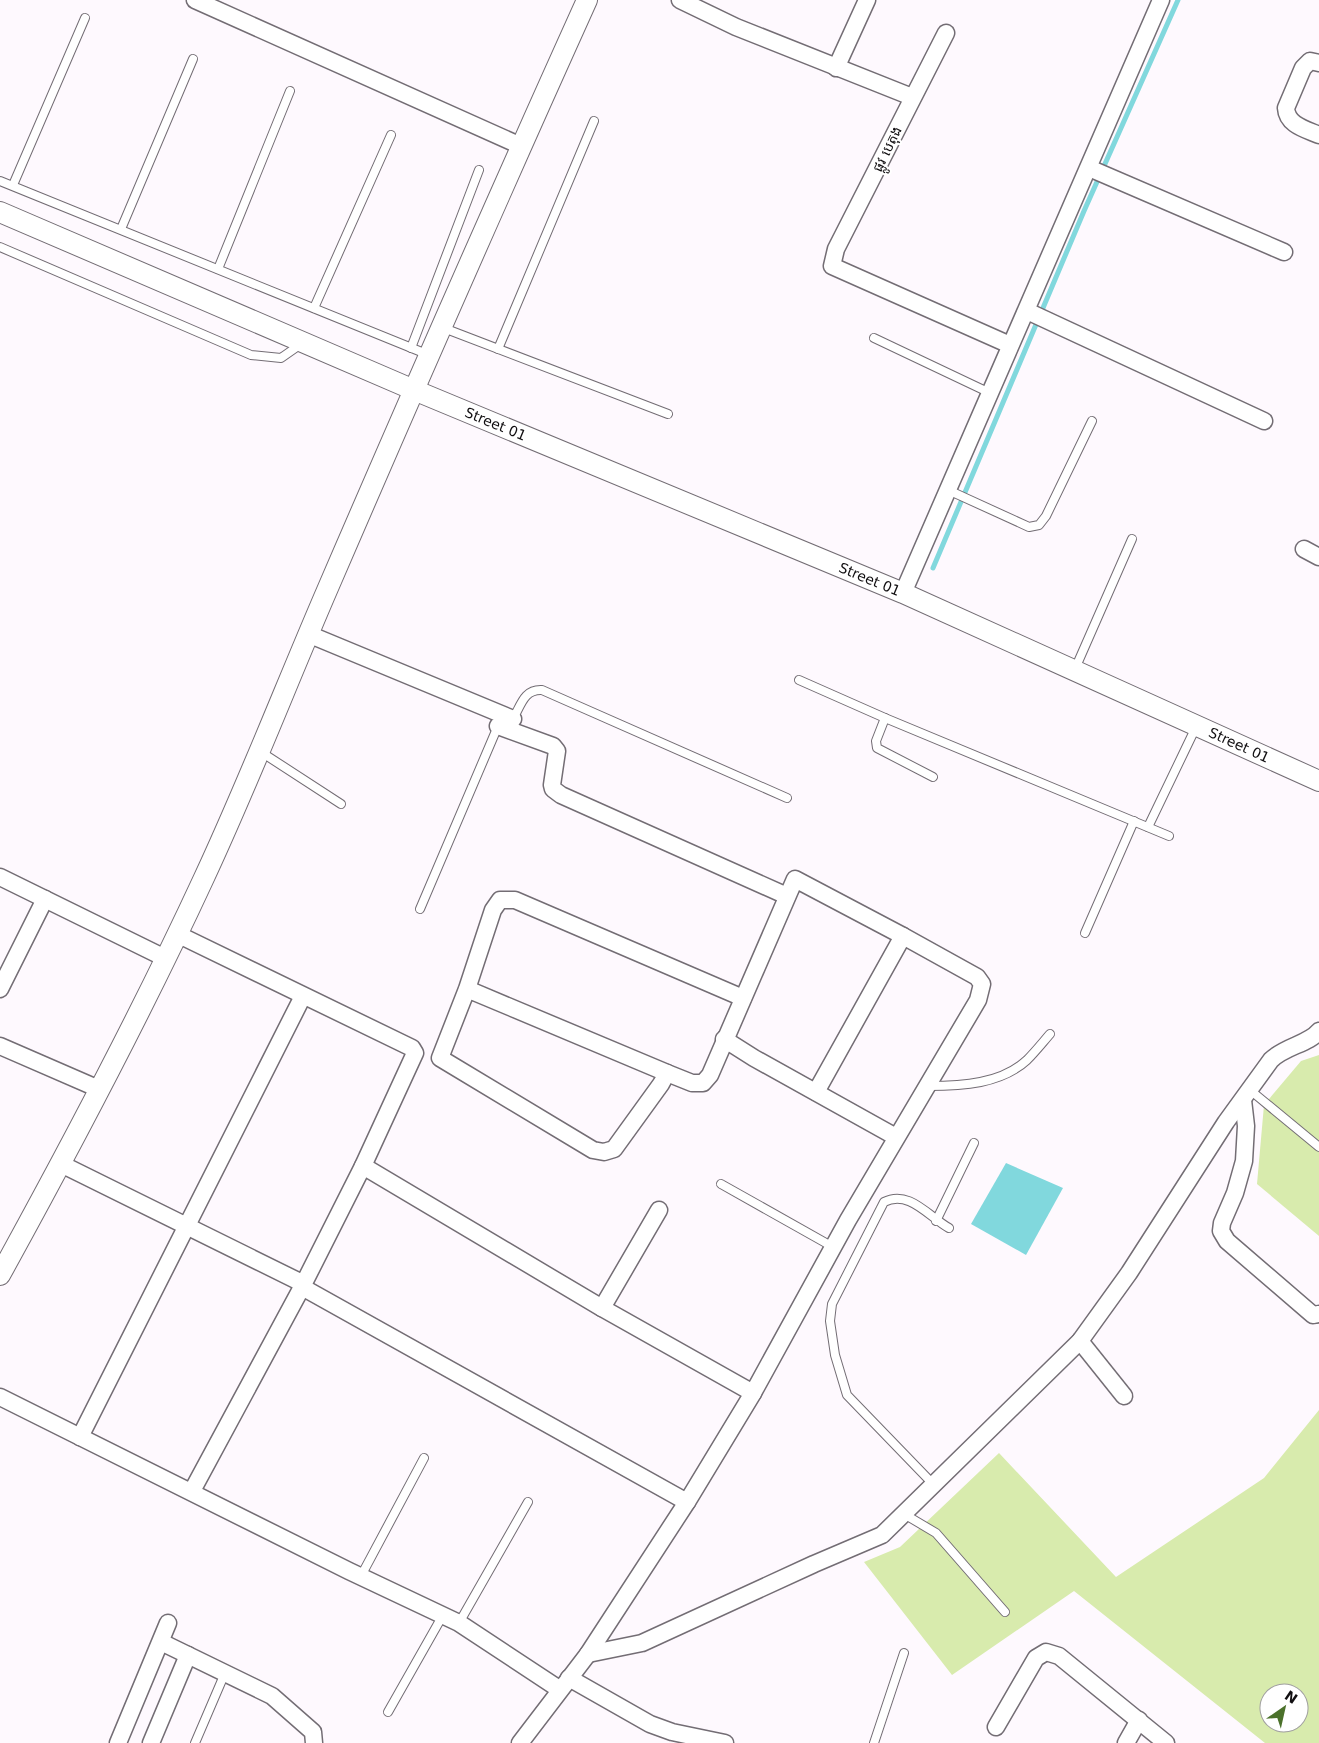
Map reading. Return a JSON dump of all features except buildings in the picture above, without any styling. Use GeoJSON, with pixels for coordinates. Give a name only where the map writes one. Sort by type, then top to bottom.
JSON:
{"type":"FeatureCollection","features":[{"type":"Feature","properties":{"kind":"street"},"geometry":{"type":"LineString","coordinates":[[195,0],[521,146]]}},
{"type":"Feature","properties":{"kind":"street"},"geometry":{"type":"LineString","coordinates":[[0,1275],[61,1164],[177,934],[260,752],[308,634],[414,390],[420,351],[441,328],[587,0]]}},
{"type":"Feature","properties":{"kind":"street"},"geometry":{"type":"LineString","coordinates":[[680,0],[736,27],[912,97]]}},
{"type":"Feature","properties":{"kind":"street"},"geometry":{"type":"LineString","coordinates":[[836,68],[867,0]]}},
{"type":"Feature","properties":{"kind":"street"},"geometry":{"type":"LineString","coordinates":[[903,593],[953,492],[1010,345],[1037,315],[1091,169],[1161,0]]}},
{"type":"Feature","properties":{"kind":"street","name":"ផ្លូវ បេតុង"},"geometry":{"type":"LineString","coordinates":[[946,33],[836,250],[832,266],[1010,345]]}},
{"type":"Feature","properties":{"kind":"street"},"geometry":{"type":"LineString","coordinates":[[1319,63],[1310,61],[1303,68],[1286,108],[1287,115],[1294,124],[1319,135]]}},
{"type":"Feature","properties":{"kind":"street"},"geometry":{"type":"LineString","coordinates":[[1091,169],[1284,252]]}},
{"type":"Feature","properties":{"kind":"street","name":"Street 01"},"geometry":{"type":"LineString","coordinates":[[0,212],[414,390],[903,593],[1319,781]]}},
{"type":"Feature","properties":{"kind":"street"},"geometry":{"type":"LineString","coordinates":[[1037,315],[1264,421]]}},
{"type":"Feature","properties":{"kind":"street"},"geometry":{"type":"LineString","coordinates":[[1304,549],[1319,557]]}},
{"type":"Feature","properties":{"kind":"street"},"geometry":{"type":"LineString","coordinates":[[308,634],[504,720],[553,746],[557,751],[552,785],[561,795],[787,896]]}},
{"type":"Feature","properties":{"kind":"street"},"geometry":{"type":"LineString","coordinates":[[0,877],[165,958]]}},
{"type":"Feature","properties":{"kind":"street"},"geometry":{"type":"LineString","coordinates":[[467,989],[667,1073],[692,1082],[703,1082],[710,1075],[795,879],[966,970],[982,984],[978,1000],[833,1247],[753,1393],[687,1502],[588,1654],[520,1743]]}},
{"type":"Feature","properties":{"kind":"street"},"geometry":{"type":"LineString","coordinates":[[0,989],[45,899]]}},
{"type":"Feature","properties":{"kind":"street"},"geometry":{"type":"LineString","coordinates":[[667,1073],[662,1084],[614,1148],[604,1152],[593,1150],[440,1058],[467,989],[493,910],[500,900],[515,900],[743,998]]}},
{"type":"Feature","properties":{"kind":"street"},"geometry":{"type":"LineString","coordinates":[[177,934],[412,1048],[415,1053],[364,1166],[303,1285],[192,1491]]}},
{"type":"Feature","properties":{"kind":"street"},"geometry":{"type":"LineString","coordinates":[[816,1092],[903,936]]}},
{"type":"Feature","properties":{"kind":"street"},"geometry":{"type":"LineString","coordinates":[[80,1436],[303,996]]}},
{"type":"Feature","properties":{"kind":"street"},"geometry":{"type":"LineString","coordinates":[[588,1654],[642,1643],[882,1535],[1080,1341],[1129,1273],[1226,1122],[1246,1095],[1280,1051],[1309,1039],[1319,1031]]}},
{"type":"Feature","properties":{"kind":"street"},"geometry":{"type":"LineString","coordinates":[[724,1039],[896,1137]]}},
{"type":"Feature","properties":{"kind":"street"},"geometry":{"type":"LineString","coordinates":[[0,1046],[99,1089]]}},
{"type":"Feature","properties":{"kind":"street"},"geometry":{"type":"LineString","coordinates":[[1246,1095],[1244,1161],[1235,1193],[1222,1223],[1221,1231],[1227,1241],[1241,1254],[1314,1315],[1319,1314]]}},
{"type":"Feature","properties":{"kind":"street"},"geometry":{"type":"LineString","coordinates":[[61,1164],[303,1285],[687,1502]]}},
{"type":"Feature","properties":{"kind":"street"},"geometry":{"type":"LineString","coordinates":[[364,1166],[602,1308],[753,1393]]}},
{"type":"Feature","properties":{"kind":"street"},"geometry":{"type":"LineString","coordinates":[[602,1308],[659,1210]]}},
{"type":"Feature","properties":{"kind":"street"},"geometry":{"type":"LineString","coordinates":[[1080,1341],[1124,1396]]}},
{"type":"Feature","properties":{"kind":"street"},"geometry":{"type":"LineString","coordinates":[[0,1397],[459,1623],[564,1684],[650,1724],[672,1732],[725,1743]]}},
{"type":"Feature","properties":{"kind":"street"},"geometry":{"type":"LineString","coordinates":[[118,1743],[168,1623]]}},
{"type":"Feature","properties":{"kind":"street"},"geometry":{"type":"LineString","coordinates":[[160,1642],[272,1696],[313,1732],[314,1743]]}},
{"type":"Feature","properties":{"kind":"street"},"geometry":{"type":"LineString","coordinates":[[996,1727],[1036,1658],[1046,1652],[1059,1656],[1166,1743]]}},
{"type":"Feature","properties":{"kind":"street"},"geometry":{"type":"LineString","coordinates":[[152,1743],[188,1655]]}},
{"type":"Feature","properties":{"kind":"street"},"geometry":{"type":"LineString","coordinates":[[1126,1743],[1139,1720]]}},
{"type":"Feature","properties":{"kind":"lane"},"geometry":{"type":"LineString","coordinates":[[13,185],[86,18]]}},
{"type":"Feature","properties":{"kind":"lane"},"geometry":{"type":"LineString","coordinates":[[120,229],[193,59]]}},
{"type":"Feature","properties":{"kind":"lane"},"geometry":{"type":"LineString","coordinates":[[218,269],[290,91]]}},
{"type":"Feature","properties":{"kind":"lane"},"geometry":{"type":"LineString","coordinates":[[498,349],[594,121]]}},
{"type":"Feature","properties":{"kind":"lane"},"geometry":{"type":"LineString","coordinates":[[314,308],[391,135]]}},
{"type":"Feature","properties":{"kind":"lane"},"geometry":{"type":"LineString","coordinates":[[0,181],[420,351],[479,170]]}},
{"type":"Feature","properties":{"kind":"lane"},"geometry":{"type":"LineString","coordinates":[[0,247],[251,355],[281,358],[302,342]]}},
{"type":"Feature","properties":{"kind":"lane"},"geometry":{"type":"LineString","coordinates":[[441,328],[668,414]]}},
{"type":"Feature","properties":{"kind":"lane"},"geometry":{"type":"LineString","coordinates":[[874,338],[990,393]]}},
{"type":"Feature","properties":{"kind":"lane"},"geometry":{"type":"LineString","coordinates":[[953,492],[1029,527],[1039,525],[1046,516],[1092,421]]}},
{"type":"Feature","properties":{"kind":"lane"},"geometry":{"type":"LineString","coordinates":[[1074,671],[1132,539]]}},
{"type":"Feature","properties":{"kind":"lane"},"geometry":{"type":"LineString","coordinates":[[800,680],[885,718],[1169,836]]}},
{"type":"Feature","properties":{"kind":"lane"},"geometry":{"type":"LineString","coordinates":[[420,909],[504,720],[532,689],[542,690],[787,798]]}},
{"type":"Feature","properties":{"kind":"lane"},"geometry":{"type":"LineString","coordinates":[[885,718],[876,741],[878,748],[933,777]]}},
{"type":"Feature","properties":{"kind":"lane"},"geometry":{"type":"LineString","coordinates":[[1148,827],[1197,727]]}},
{"type":"Feature","properties":{"kind":"lane"},"geometry":{"type":"LineString","coordinates":[[260,752],[341,804]]}},
{"type":"Feature","properties":{"kind":"lane"},"geometry":{"type":"LineString","coordinates":[[1085,933],[1134,821]]}},
{"type":"Feature","properties":{"kind":"lane"},"geometry":{"type":"LineString","coordinates":[[926,1086],[957,1086],[1000,1077],[1026,1061],[1050,1034]]}},
{"type":"Feature","properties":{"kind":"lane"},"geometry":{"type":"LineString","coordinates":[[1246,1095],[1319,1147]]}},
{"type":"Feature","properties":{"kind":"lane"},"geometry":{"type":"LineString","coordinates":[[936,1221],[974,1143]]}},
{"type":"Feature","properties":{"kind":"lane"},"geometry":{"type":"LineString","coordinates":[[721,1184],[833,1247]]}},
{"type":"Feature","properties":{"kind":"lane"},"geometry":{"type":"LineString","coordinates":[[934,1485],[847,1395],[835,1355],[830,1321],[832,1304],[839,1285],[884,1202],[903,1198],[911,1201],[936,1221],[949,1228]]}},
{"type":"Feature","properties":{"kind":"lane"},"geometry":{"type":"LineString","coordinates":[[361,1576],[424,1458]]}},
{"type":"Feature","properties":{"kind":"lane"},"geometry":{"type":"LineString","coordinates":[[459,1623],[528,1502]]}},
{"type":"Feature","properties":{"kind":"lane"},"geometry":{"type":"LineString","coordinates":[[904,1514],[936,1533],[1005,1612]]}},
{"type":"Feature","properties":{"kind":"lane"},"geometry":{"type":"LineString","coordinates":[[388,1712],[443,1615]]}},
{"type":"Feature","properties":{"kind":"lane"},"geometry":{"type":"LineString","coordinates":[[874,1743],[904,1653]]}},
{"type":"Feature","properties":{"kind":"lane"},"geometry":{"type":"LineString","coordinates":[[194,1743],[226,1673]]}},
{"type":"Feature","properties":{"kind":"green space"},"geometry":{"type":"Polygon","coordinates":[[[1319,1055],[1319,1236],[1257,1184],[1264,1105],[1301,1061],[1319,1055]]]}},
{"type":"Feature","properties":{"kind":"green space"},"geometry":{"type":"Polygon","coordinates":[[[1319,1410],[1319,1743],[1265,1743],[1074,1591],[952,1675],[864,1562],[900,1547],[999,1453],[1116,1577],[1264,1478],[1319,1410]]]}},
{"type":"Feature","properties":{"kind":"water"},"geometry":{"type":"Polygon","coordinates":[[[1006,1163],[1063,1188],[1026,1255],[971,1224],[1006,1163]]]}},
{"type":"Feature","properties":{"kind":"waterway"},"geometry":{"type":"LineString","coordinates":[[933,568],[1084,211],[1178,0]]}}]}
